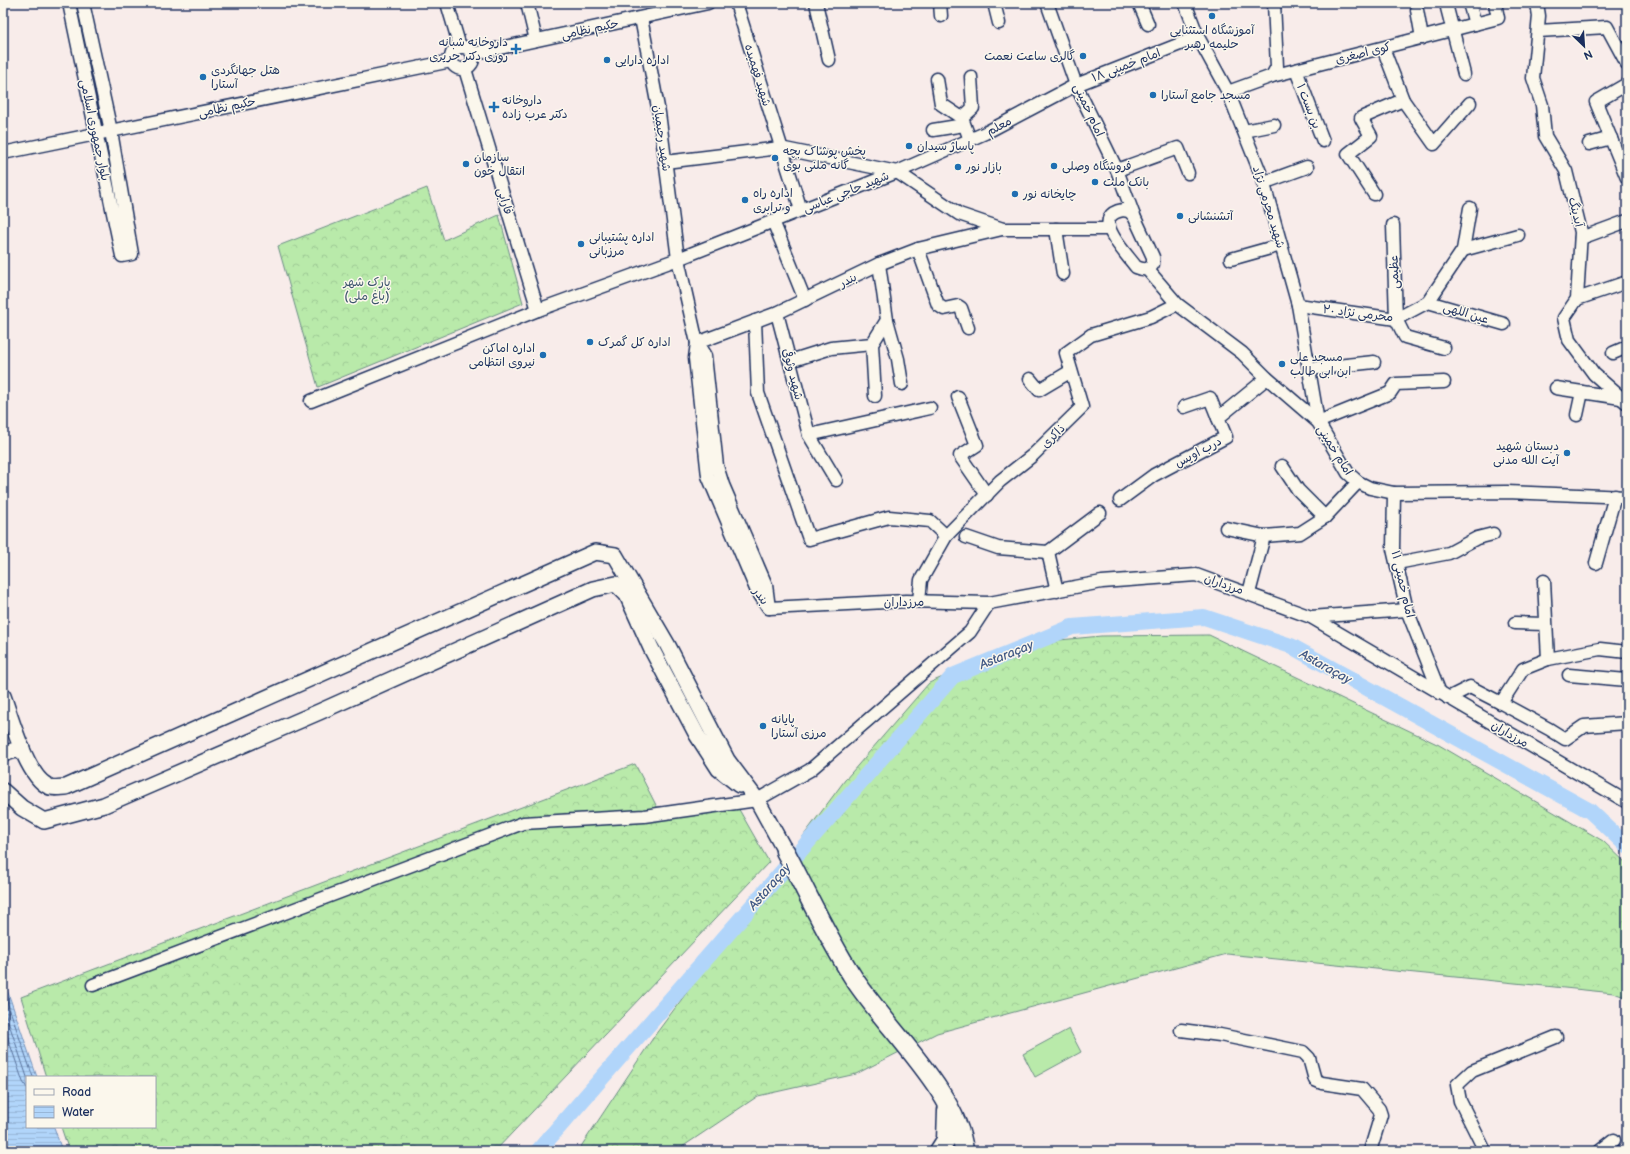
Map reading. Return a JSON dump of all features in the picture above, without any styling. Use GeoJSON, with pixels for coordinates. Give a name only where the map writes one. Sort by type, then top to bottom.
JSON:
{"type":"FeatureCollection","features":[{"type":"Feature","properties":{"kind":"highway"},"geometry":{"type":"LineString","coordinates":[[785,851],[851,975],[867,998],[913,1054],[947,1105],[959,1129],[964,1151]]}},
{"type":"Feature","properties":{"kind":"highway"},"geometry":{"type":"LineString","coordinates":[[939,1151],[946,1140],[947,1105]]}},
{"type":"Feature","properties":{"kind":"main road"},"geometry":{"type":"LineString","coordinates":[[3,696],[22,748],[30,767],[38,780],[49,787],[66,787],[595,552],[616,555],[667,644],[727,760],[757,800],[785,851]]}},
{"type":"Feature","properties":{"kind":"main road"},"geometry":{"type":"LineString","coordinates":[[3,791],[22,808],[44,821],[104,805],[319,712],[593,589],[616,584],[627,595],[654,655],[697,735],[719,769],[757,800]]}},
{"type":"Feature","properties":{"kind":"main road"},"geometry":{"type":"LineString","coordinates":[[3,754],[22,748]]}},
{"type":"Feature","properties":{"kind":"street","name":"بلوار جمهوری اسلامی"},"geometry":{"type":"LineString","coordinates":[[69,3],[96,134],[127,255],[110,131],[83,3]]}},
{"type":"Feature","properties":{"kind":"street"},"geometry":{"type":"LineString","coordinates":[[447,3],[460,47]]}},
{"type":"Feature","properties":{"kind":"street"},"geometry":{"type":"LineString","coordinates":[[527,3],[536,40]]}},
{"type":"Feature","properties":{"kind":"street","name":"حکیم نظامی"},"geometry":{"type":"LineString","coordinates":[[472,54],[641,18],[659,8],[708,3]]}},
{"type":"Feature","properties":{"kind":"street","name":"شهید فهمیده"},"geometry":{"type":"LineString","coordinates":[[736,3],[780,148],[801,210]]}},
{"type":"Feature","properties":{"kind":"street"},"geometry":{"type":"LineString","coordinates":[[816,3],[829,60]]}},
{"type":"Feature","properties":{"kind":"street"},"geometry":{"type":"LineString","coordinates":[[940,3],[941,16]]}},
{"type":"Feature","properties":{"kind":"street"},"geometry":{"type":"LineString","coordinates":[[994,3],[998,23]]}},
{"type":"Feature","properties":{"kind":"street","name":"امام خمینی"},"geometry":{"type":"LineString","coordinates":[[1047,3],[1076,85],[1117,170],[1134,216],[1153,257],[1153,264],[1147,269],[1176,304],[1230,343],[1267,378],[1318,422],[1338,459],[1348,473],[1358,482],[1370,488],[1394,493],[1507,492],[1621,497]]}},
{"type":"Feature","properties":{"kind":"street"},"geometry":{"type":"LineString","coordinates":[[1139,3],[1148,24]]}},
{"type":"Feature","properties":{"kind":"street","name":"شهید محرمی نژاد"},"geometry":{"type":"LineString","coordinates":[[1185,3],[1198,37],[1228,92],[1263,183],[1298,305],[1318,422]]}},
{"type":"Feature","properties":{"kind":"street"},"geometry":{"type":"LineString","coordinates":[[1272,76],[1277,67],[1274,3]]}},
{"type":"Feature","properties":{"kind":"street"},"geometry":{"type":"LineString","coordinates":[[1469,3],[1475,24]]}},
{"type":"Feature","properties":{"kind":"street","name":"کوی اصغری"},"geometry":{"type":"LineString","coordinates":[[1228,92],[1272,76],[1498,18],[1495,3]]}},
{"type":"Feature","properties":{"kind":"street","name":"آبدینگ"},"geometry":{"type":"LineString","coordinates":[[1537,3],[1539,16],[1533,78],[1542,105],[1545,136],[1566,171],[1581,232],[1578,299]]}},
{"type":"Feature","properties":{"kind":"street"},"geometry":{"type":"LineString","coordinates":[[1447,8],[1464,74]]}},
{"type":"Feature","properties":{"kind":"street"},"geometry":{"type":"LineString","coordinates":[[1417,10],[1422,38]]}},
{"type":"Feature","properties":{"kind":"street","name":"شهید رحیمیان"},"geometry":{"type":"LineString","coordinates":[[641,18],[659,113],[678,259]]}},
{"type":"Feature","properties":{"kind":"street"},"geometry":{"type":"LineString","coordinates":[[1538,31],[1607,27],[1627,64]]}},
{"type":"Feature","properties":{"kind":"street","name":"امام خمینی ۱۸"},"geometry":{"type":"LineString","coordinates":[[1076,85],[1198,37]]}},
{"type":"Feature","properties":{"kind":"street"},"geometry":{"type":"LineString","coordinates":[[78,46],[92,43]]}},
{"type":"Feature","properties":{"kind":"street"},"geometry":{"type":"LineString","coordinates":[[460,47],[467,48],[472,54],[471,64],[465,69],[455,67],[451,61],[454,50],[460,47]]}},
{"type":"Feature","properties":{"kind":"street"},"geometry":{"type":"LineString","coordinates":[[1383,48],[1403,100],[1434,144],[1470,103]]}},
{"type":"Feature","properties":{"kind":"street","name":"حکیم نظامی"},"geometry":{"type":"LineString","coordinates":[[3,153],[451,61]]}},
{"type":"Feature","properties":{"kind":"street","name":"فارابی"},"geometry":{"type":"LineString","coordinates":[[465,69],[538,310]]}},
{"type":"Feature","properties":{"kind":"street","name":"بن بست ۱"},"geometry":{"type":"LineString","coordinates":[[1296,70],[1323,141]]}},
{"type":"Feature","properties":{"kind":"street"},"geometry":{"type":"LineString","coordinates":[[933,130],[963,121],[973,108],[971,76]]}},
{"type":"Feature","properties":{"kind":"street"},"geometry":{"type":"LineString","coordinates":[[937,79],[941,104],[963,121],[970,140]]}},
{"type":"Feature","properties":{"kind":"street"},"geometry":{"type":"LineString","coordinates":[[1627,84],[1596,102],[1627,178]]}},
{"type":"Feature","properties":{"kind":"street","name":"معلم"},"geometry":{"type":"LineString","coordinates":[[897,172],[970,140],[1076,85]]}},
{"type":"Feature","properties":{"kind":"street"},"geometry":{"type":"LineString","coordinates":[[1374,194],[1348,154],[1371,136],[1361,118],[1403,100]]}},
{"type":"Feature","properties":{"kind":"street"},"geometry":{"type":"LineString","coordinates":[[1244,131],[1274,125]]}},
{"type":"Feature","properties":{"kind":"street"},"geometry":{"type":"LineString","coordinates":[[1589,144],[1611,138]]}},
{"type":"Feature","properties":{"kind":"street"},"geometry":{"type":"LineString","coordinates":[[665,162],[780,148],[897,172]]}},
{"type":"Feature","properties":{"kind":"street"},"geometry":{"type":"LineString","coordinates":[[1117,170],[1178,148],[1188,173]]}},
{"type":"Feature","properties":{"kind":"street"},"geometry":{"type":"LineString","coordinates":[[1263,183],[1307,168]]}},
{"type":"Feature","properties":{"kind":"street","name":"شهید حاجی عباسی"},"geometry":{"type":"LineString","coordinates":[[311,401],[538,310],[678,259],[897,172],[959,214],[1003,229],[1108,229]]}},
{"type":"Feature","properties":{"kind":"street","name":"محرمی نژاد ۲۰"},"geometry":{"type":"LineString","coordinates":[[1298,305],[1396,319],[1428,302],[1463,250],[1470,208]]}},
{"type":"Feature","properties":{"kind":"street"},"geometry":{"type":"LineString","coordinates":[[1134,216],[1129,211],[1116,211],[1110,215],[1108,220],[1108,229],[1136,267],[1141,270],[1147,269]]}},
{"type":"Feature","properties":{"kind":"street"},"geometry":{"type":"LineString","coordinates":[[1581,238],[1627,220]]}},
{"type":"Feature","properties":{"kind":"street"},"geometry":{"type":"LineString","coordinates":[[773,221],[806,300]]}},
{"type":"Feature","properties":{"kind":"street","name":"عظیمی"},"geometry":{"type":"LineString","coordinates":[[1392,225],[1396,319]]}},
{"type":"Feature","properties":{"kind":"street","name":"بندر"},"geometry":{"type":"LineString","coordinates":[[697,343],[806,300],[879,264],[918,249],[1003,229]]}},
{"type":"Feature","properties":{"kind":"street"},"geometry":{"type":"LineString","coordinates":[[1056,229],[1063,274]]}},
{"type":"Feature","properties":{"kind":"street"},"geometry":{"type":"LineString","coordinates":[[1463,250],[1518,236]]}},
{"type":"Feature","properties":{"kind":"street"},"geometry":{"type":"LineString","coordinates":[[1231,259],[1281,245]]}},
{"type":"Feature","properties":{"kind":"street"},"geometry":{"type":"LineString","coordinates":[[918,249],[938,305],[944,309],[958,306],[961,308],[968,328]]}},
{"type":"Feature","properties":{"kind":"street","name":"بندر"},"geometry":{"type":"LineString","coordinates":[[678,259],[697,343],[695,358],[708,476],[756,590],[769,608]]}},
{"type":"Feature","properties":{"kind":"street"},"geometry":{"type":"LineString","coordinates":[[879,264],[887,320],[898,359],[902,384]]}},
{"type":"Feature","properties":{"kind":"street"},"geometry":{"type":"LineString","coordinates":[[1624,401],[1594,374],[1569,340],[1564,318],[1578,299],[1627,282]]}},
{"type":"Feature","properties":{"kind":"street","name":"عین اللهی"},"geometry":{"type":"LineString","coordinates":[[1428,302],[1504,324]]}},
{"type":"Feature","properties":{"kind":"street","name":"ذاکری"},"geometry":{"type":"LineString","coordinates":[[919,602],[921,580],[946,536],[1000,481],[1033,456],[1082,407],[1066,353],[1091,335],[1151,317],[1176,304]]}},
{"type":"Feature","properties":{"kind":"street","name":"شهید وثوقی"},"geometry":{"type":"LineString","coordinates":[[777,312],[809,435],[836,480]]}},
{"type":"Feature","properties":{"kind":"street"},"geometry":{"type":"LineString","coordinates":[[1396,319],[1405,337],[1444,348]]}},
{"type":"Feature","properties":{"kind":"street"},"geometry":{"type":"LineString","coordinates":[[875,396],[872,344],[887,320]]}},
{"type":"Feature","properties":{"kind":"street"},"geometry":{"type":"LineString","coordinates":[[755,321],[758,393],[809,539],[889,517],[930,521],[946,536]]}},
{"type":"Feature","properties":{"kind":"street"},"geometry":{"type":"LineString","coordinates":[[790,361],[831,348],[872,344]]}},
{"type":"Feature","properties":{"kind":"street"},"geometry":{"type":"LineString","coordinates":[[1613,353],[1627,347]]}},
{"type":"Feature","properties":{"kind":"street"},"geometry":{"type":"LineString","coordinates":[[1309,369],[1374,362]]}},
{"type":"Feature","properties":{"kind":"street"},"geometry":{"type":"LineString","coordinates":[[1030,379],[1039,390],[1071,371]]}},
{"type":"Feature","properties":{"kind":"street","name":"درب اویس"},"geometry":{"type":"LineString","coordinates":[[1120,500],[1154,475],[1226,437],[1218,418],[1267,378]]}},
{"type":"Feature","properties":{"kind":"street"},"geometry":{"type":"LineString","coordinates":[[1318,422],[1390,393],[1396,384],[1444,382]]}},
{"type":"Feature","properties":{"kind":"street"},"geometry":{"type":"LineString","coordinates":[[1556,388],[1624,401]]}},
{"type":"Feature","properties":{"kind":"street"},"geometry":{"type":"LineString","coordinates":[[1577,415],[1582,392]]}},
{"type":"Feature","properties":{"kind":"street"},"geometry":{"type":"LineString","coordinates":[[958,397],[977,445],[960,456],[987,495]]}},
{"type":"Feature","properties":{"kind":"street"},"geometry":{"type":"LineString","coordinates":[[1184,407],[1210,398],[1218,418]]}},
{"type":"Feature","properties":{"kind":"street"},"geometry":{"type":"LineString","coordinates":[[809,435],[930,408]]}},
{"type":"Feature","properties":{"kind":"street"},"geometry":{"type":"LineString","coordinates":[[1282,466],[1298,490],[1325,517]]}},
{"type":"Feature","properties":{"kind":"street"},"geometry":{"type":"LineString","coordinates":[[1226,528],[1264,536],[1300,533],[1325,517],[1358,482]]}},
{"type":"Feature","properties":{"kind":"street","name":"امام خمینی ۱۱"},"geometry":{"type":"LineString","coordinates":[[1394,493],[1393,549],[1397,562],[1406,610],[1444,696]]}},
{"type":"Feature","properties":{"kind":"street"},"geometry":{"type":"LineString","coordinates":[[1596,563],[1621,497]]}},
{"type":"Feature","properties":{"kind":"street"},"geometry":{"type":"LineString","coordinates":[[966,536],[998,548],[1048,552],[1100,513]]}},
{"type":"Feature","properties":{"kind":"street"},"geometry":{"type":"LineString","coordinates":[[1397,562],[1449,553],[1476,538],[1493,534]]}},
{"type":"Feature","properties":{"kind":"street"},"geometry":{"type":"LineString","coordinates":[[1249,593],[1264,536]]}},
{"type":"Feature","properties":{"kind":"street"},"geometry":{"type":"LineString","coordinates":[[1048,552],[1057,591]]}},
{"type":"Feature","properties":{"kind":"street","name":"مرزداران"},"geometry":{"type":"LineString","coordinates":[[769,608],[919,602],[989,604],[1102,582],[1196,575],[1249,593],[1310,617],[1627,802]]}},
{"type":"Feature","properties":{"kind":"street"},"geometry":{"type":"LineString","coordinates":[[1544,581],[1545,624],[1548,659]]}},
{"type":"Feature","properties":{"kind":"street"},"geometry":{"type":"LineString","coordinates":[[93,985],[523,823],[644,816],[757,800],[810,770],[970,632],[989,604]]}},
{"type":"Feature","properties":{"kind":"street"},"geometry":{"type":"LineString","coordinates":[[1310,617],[1406,610]]}},
{"type":"Feature","properties":{"kind":"street"},"geometry":{"type":"LineString","coordinates":[[1515,623],[1545,624]]}},
{"type":"Feature","properties":{"kind":"street"},"geometry":{"type":"LineString","coordinates":[[1502,703],[1523,669],[1548,659],[1600,649],[1627,652]]}},
{"type":"Feature","properties":{"kind":"street"},"geometry":{"type":"LineString","coordinates":[[1569,675],[1627,680]]}},
{"type":"Feature","properties":{"kind":"street"},"geometry":{"type":"LineString","coordinates":[[1444,696],[1470,687],[1549,728],[1564,739],[1584,726],[1627,723]]}},
{"type":"Feature","properties":{"kind":"street"},"geometry":{"type":"LineString","coordinates":[[1181,1030],[1220,1035],[1303,1052],[1309,1058],[1316,1080],[1322,1083],[1362,1089],[1379,1109],[1381,1115],[1370,1151]]}},
{"type":"Feature","properties":{"kind":"street"},"geometry":{"type":"LineString","coordinates":[[1485,1151],[1460,1101],[1457,1085],[1472,1071],[1556,1037]]}},
{"type":"Feature","properties":{"kind":"street"},"geometry":{"type":"LineString","coordinates":[[1600,1151],[1614,1140]]}},
{"type":"Feature","properties":{"kind":"green space","name":"پارک شهر (باغ ملی)"},"geometry":{"type":"Polygon","coordinates":[[[427,188],[444,240],[499,215],[523,303],[318,387],[278,246],[427,188]]]}},
{"type":"Feature","properties":{"kind":"green space"},"geometry":{"type":"Polygon","coordinates":[[[1209,635],[1439,745],[1603,841],[1627,864],[1627,998],[1614,993],[1227,954],[937,1033],[856,1074],[758,1096],[676,1151],[578,1151],[655,1035],[845,780],[929,683],[1018,644],[1101,636],[1209,635]]]}},
{"type":"Feature","properties":{"kind":"green space"},"geometry":{"type":"Polygon","coordinates":[[[635,764],[657,807],[737,806],[769,862],[495,1151],[69,1151],[61,1128],[156,1128],[156,1076],[46,1076],[21,997],[635,764]]]}},
{"type":"Feature","properties":{"kind":"green space"},"geometry":{"type":"Polygon","coordinates":[[[1069,1029],[1081,1052],[1035,1077],[1023,1054],[1069,1029]]]}},
{"type":"Feature","properties":{"kind":"water"},"geometry":{"type":"Polygon","coordinates":[[[3,978],[37,1076],[26,1076],[26,1128],[54,1128],[62,1151],[3,1151],[3,978]]]}},
{"type":"Feature","properties":{"kind":"waterway","name":"Astaraçay"},"geometry":{"type":"LineString","coordinates":[[538,1151],[953,676],[1072,627],[1204,617],[1291,646],[1590,811],[1627,846]]}},
{"type":"Feature","properties":{"kind":"place","name":"آموزشگاه استثنایی حلیمه رهبر"},"geometry":{"type":"Point","coordinates":[1212,16]}},
{"type":"Feature","properties":{"kind":"place","name":"داروخانه شبانه روزی دکتر حریری"},"geometry":{"type":"Point","coordinates":[516,49]}},
{"type":"Feature","properties":{"kind":"place","name":"گالری ساعت نعمت"},"geometry":{"type":"Point","coordinates":[1083,56]}},
{"type":"Feature","properties":{"kind":"place","name":"اداره دارایی"},"geometry":{"type":"Point","coordinates":[607,60]}},
{"type":"Feature","properties":{"kind":"place","name":"هتل جهانگردى آستارا"},"geometry":{"type":"Point","coordinates":[203,77]}},
{"type":"Feature","properties":{"kind":"place","name":"مسجد جامع آستارا"},"geometry":{"type":"Point","coordinates":[1153,95]}},
{"type":"Feature","properties":{"kind":"place","name":"داروخانه دکتر عرب زاده"},"geometry":{"type":"Point","coordinates":[494,107]}},
{"type":"Feature","properties":{"kind":"place","name":"پاساژ سیدان"},"geometry":{"type":"Point","coordinates":[909,146]}},
{"type":"Feature","properties":{"kind":"place","name":"پخش پوشاک بچه گانه ملنی بوی"},"geometry":{"type":"Point","coordinates":[775,158]}},
{"type":"Feature","properties":{"kind":"place","name":"سازمان انتقال خون"},"geometry":{"type":"Point","coordinates":[466,164]}},
{"type":"Feature","properties":{"kind":"place","name":"فروشگاه وصلی"},"geometry":{"type":"Point","coordinates":[1054,166]}},
{"type":"Feature","properties":{"kind":"place","name":"بازار نور"},"geometry":{"type":"Point","coordinates":[958,167]}},
{"type":"Feature","properties":{"kind":"place","name":"بانک ملت"},"geometry":{"type":"Point","coordinates":[1095,182]}},
{"type":"Feature","properties":{"kind":"place","name":"چایخانه نور"},"geometry":{"type":"Point","coordinates":[1015,194]}},
{"type":"Feature","properties":{"kind":"place","name":"اداره راه و ترابری"},"geometry":{"type":"Point","coordinates":[745,200]}},
{"type":"Feature","properties":{"kind":"place","name":"آتشنشانی"},"geometry":{"type":"Point","coordinates":[1180,216]}},
{"type":"Feature","properties":{"kind":"place","name":"اداره پشتیبانی مرزبانی"},"geometry":{"type":"Point","coordinates":[581,244]}},
{"type":"Feature","properties":{"kind":"place","name":"اداره کل گمرک"},"geometry":{"type":"Point","coordinates":[590,342]}},
{"type":"Feature","properties":{"kind":"place","name":"اداره اماکن نیروی انتظامی"},"geometry":{"type":"Point","coordinates":[543,355]}},
{"type":"Feature","properties":{"kind":"place","name":"مسجد علی ابن ابی طالب"},"geometry":{"type":"Point","coordinates":[1282,364]}},
{"type":"Feature","properties":{"kind":"place","name":"دبستان شهید آیت الله مدنی"},"geometry":{"type":"Point","coordinates":[1567,453]}},
{"type":"Feature","properties":{"kind":"place","name":"پایانه مرزی آستارا"},"geometry":{"type":"Point","coordinates":[763,726]}}]}
